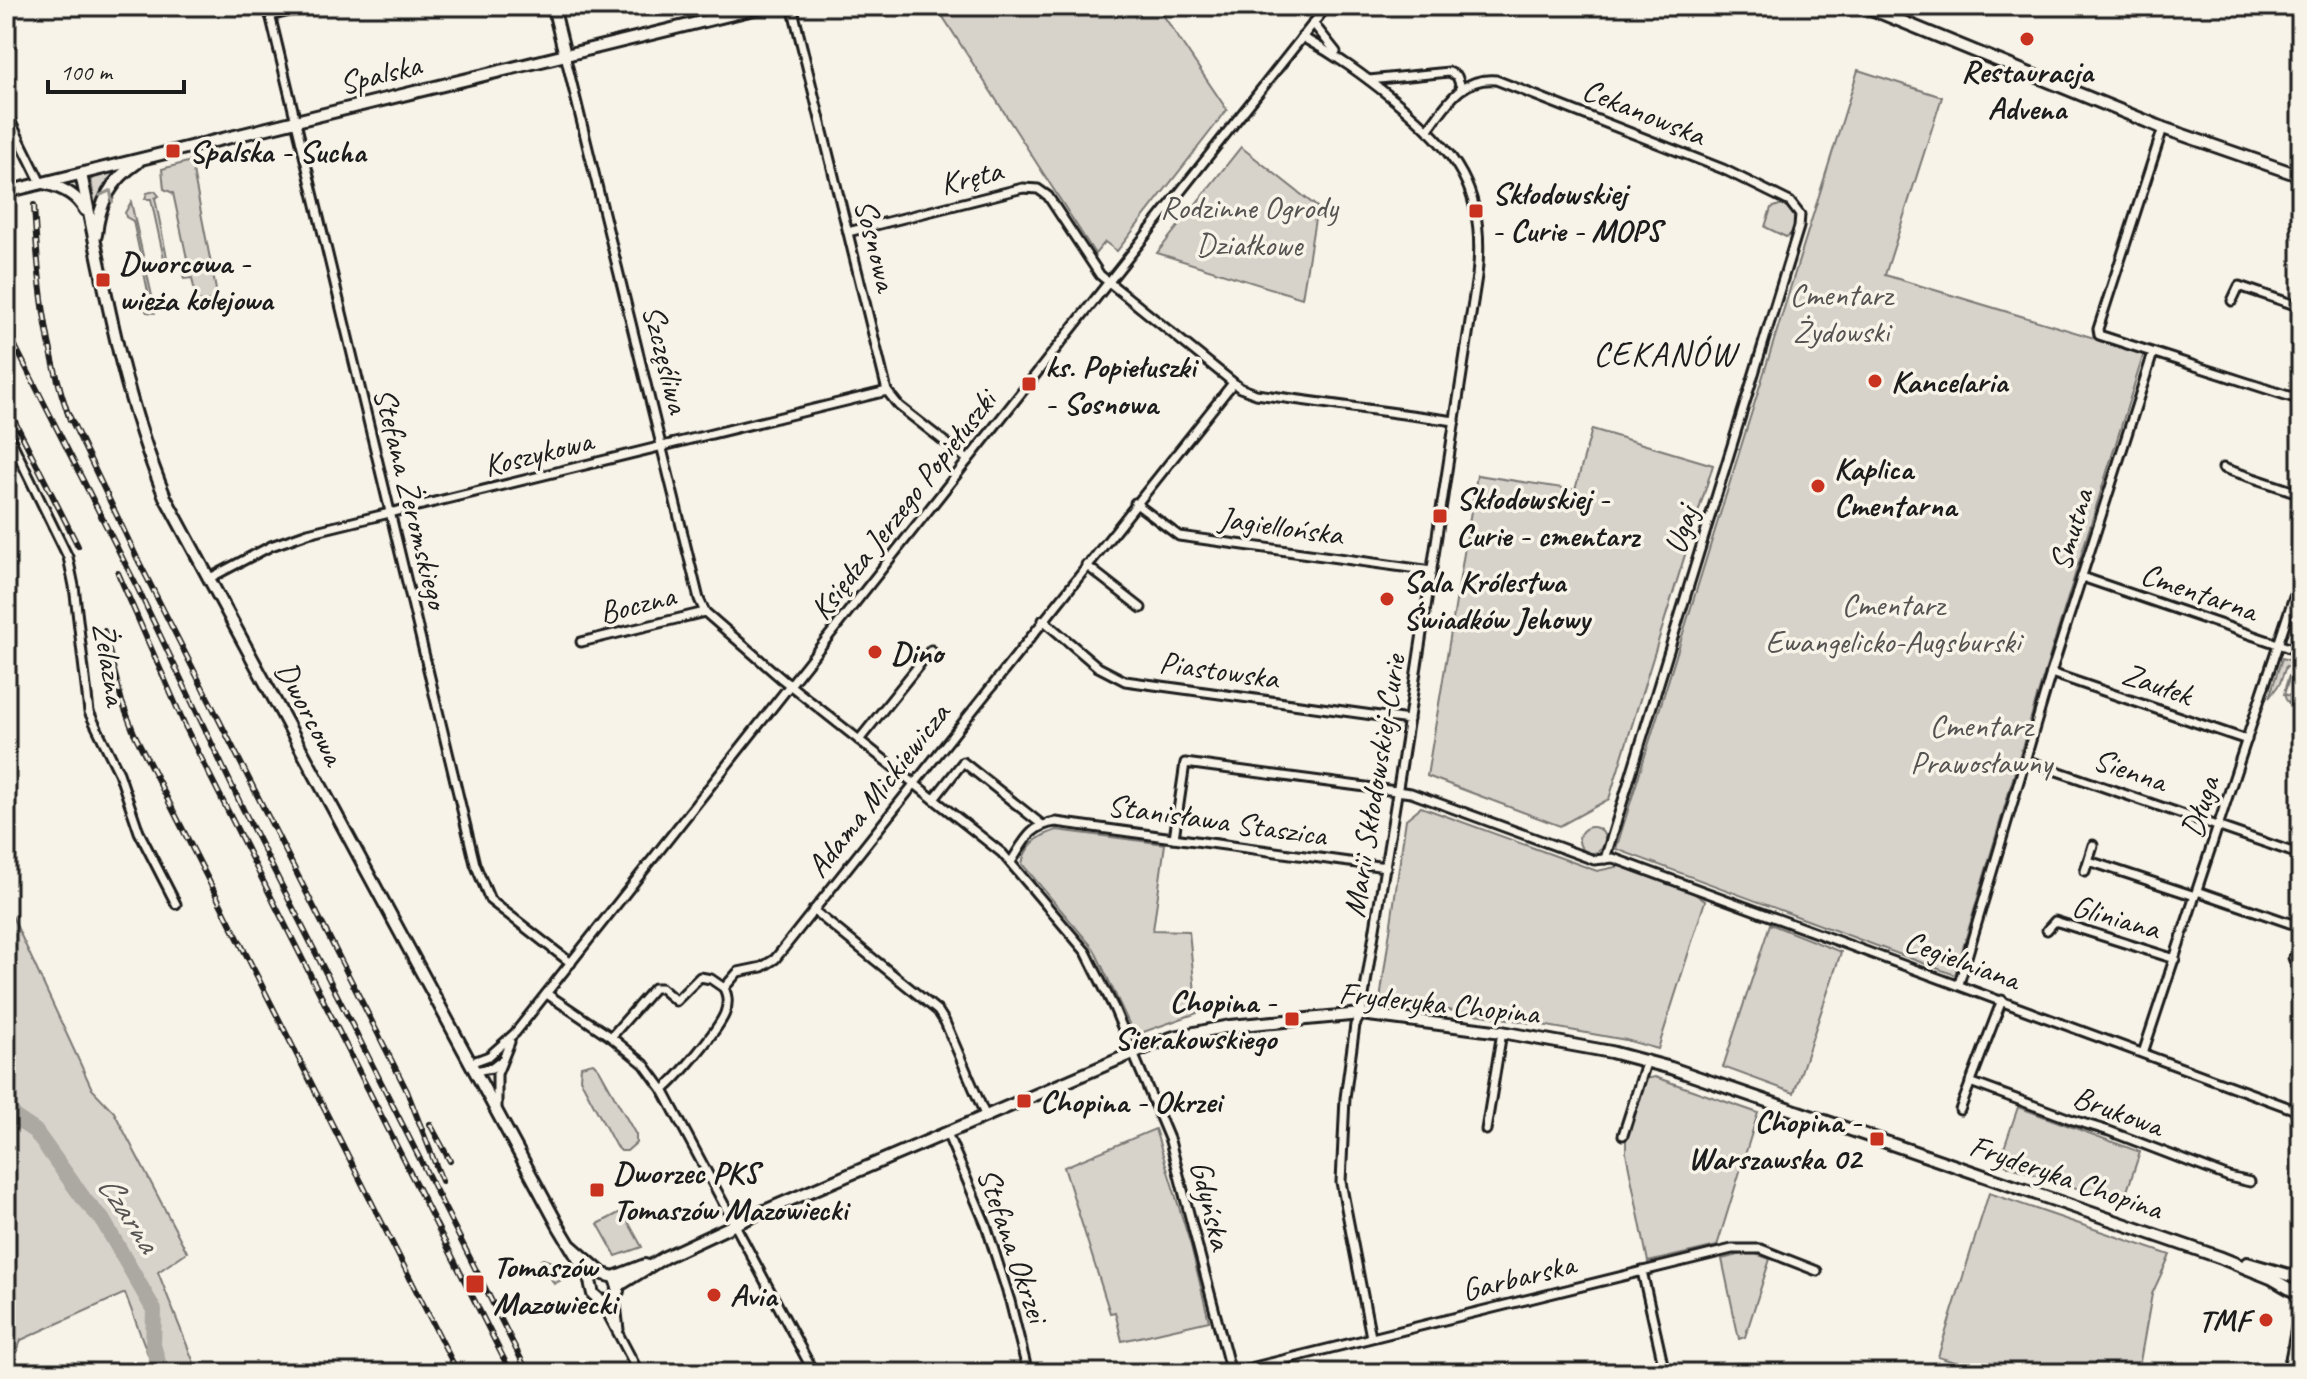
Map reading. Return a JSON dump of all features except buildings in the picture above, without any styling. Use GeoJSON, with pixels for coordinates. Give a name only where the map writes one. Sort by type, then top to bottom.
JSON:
{"type":"FeatureCollection","features":[{"type":"Feature","properties":{"kind":"street","name":"Stefana Żeromskiego"},"geometry":{"type":"LineString","coordinates":[[268,6],[475,864],[485,892],[494,904],[571,963]]}},
{"type":"Feature","properties":{"kind":"street"},"geometry":{"type":"LineString","coordinates":[[270,16],[310,6]]}},
{"type":"Feature","properties":{"kind":"street","name":"Szczęśliwa"},"geometry":{"type":"LineString","coordinates":[[553,6],[699,599],[705,612]]}},
{"type":"Feature","properties":{"kind":"street","name":"Spalska"},"geometry":{"type":"LineString","coordinates":[[6,192],[766,6]]}},
{"type":"Feature","properties":{"kind":"street","name":"Sosnowa"},"geometry":{"type":"LineString","coordinates":[[792,6],[887,391]]}},
{"type":"Feature","properties":{"kind":"street","name":"Księdza Jerzego Popiełuszki"},"geometry":{"type":"LineString","coordinates":[[472,1067],[515,1033],[547,994],[1327,6]]}},
{"type":"Feature","properties":{"kind":"street"},"geometry":{"type":"LineString","coordinates":[[1864,6],[2163,128],[2301,176]]}},
{"type":"Feature","properties":{"kind":"street","name":"Marii Skłodowskiej-Curie"},"geometry":{"type":"LineString","coordinates":[[1313,23],[1340,57]]}},
{"type":"Feature","properties":{"kind":"street","name":"Marii Skłodowskiej-Curie"},"geometry":{"type":"LineString","coordinates":[[1302,37],[1340,57],[1429,128],[1462,171],[1476,211],[1479,236],[1477,276],[1398,791],[1361,1014],[1355,1025],[1345,1098],[1341,1182],[1371,1337]]}},
{"type":"Feature","properties":{"kind":"street","name":"Cekanowska"},"geometry":{"type":"LineString","coordinates":[[1369,80],[1449,72],[1457,76],[1461,87],[1484,79],[1508,84],[1723,169],[1790,202],[1800,215]]}},
{"type":"Feature","properties":{"kind":"street"},"geometry":{"type":"LineString","coordinates":[[1429,128],[1461,87]]}},
{"type":"Feature","properties":{"kind":"street"},"geometry":{"type":"LineString","coordinates":[[6,112],[41,183],[59,187],[73,195],[91,220]]}},
{"type":"Feature","properties":{"kind":"street"},"geometry":{"type":"LineString","coordinates":[[2163,128],[2098,329],[2099,335],[2301,400]]}},
{"type":"Feature","properties":{"kind":"street"},"geometry":{"type":"LineString","coordinates":[[95,245],[100,210],[106,196],[121,174],[143,158]]}},
{"type":"Feature","properties":{"kind":"street","name":"Dworcowa"},"geometry":{"type":"LineString","coordinates":[[81,174],[119,358],[139,433],[165,497],[592,1283],[593,1294],[601,1301]]}},
{"type":"Feature","properties":{"kind":"street","name":"Kręta"},"geometry":{"type":"LineString","coordinates":[[848,232],[1023,188],[1034,188],[1048,196],[1100,275],[1109,282]]}},
{"type":"Feature","properties":{"kind":"street","name":"Ugaj"},"geometry":{"type":"LineString","coordinates":[[1605,859],[1764,344],[1800,215]]}},
{"type":"Feature","properties":{"kind":"street"},"geometry":{"type":"LineString","coordinates":[[1109,282],[1233,383],[1256,394],[1455,421]]}},
{"type":"Feature","properties":{"kind":"street"},"geometry":{"type":"LineString","coordinates":[[2232,301],[2239,286],[2301,307]]}},
{"type":"Feature","properties":{"kind":"street","name":"Smutna"},"geometry":{"type":"LineString","coordinates":[[1959,984],[2051,673],[2153,353]]}},
{"type":"Feature","properties":{"kind":"street","name":"Adama Mickiewicza"},"geometry":{"type":"LineString","coordinates":[[724,988],[738,972],[762,967],[775,959],[1233,383]]}},
{"type":"Feature","properties":{"kind":"street"},"geometry":{"type":"LineString","coordinates":[[887,391],[899,406],[968,460]]}},
{"type":"Feature","properties":{"kind":"street","name":"Koszykowa"},"geometry":{"type":"LineString","coordinates":[[208,579],[289,539],[887,391]]}},
{"type":"Feature","properties":{"kind":"street","name":"Żelazna"},"geometry":{"type":"LineString","coordinates":[[6,430],[68,557],[89,712],[119,773],[139,832],[176,904]]}},
{"type":"Feature","properties":{"kind":"street"},"geometry":{"type":"LineString","coordinates":[[2223,468],[2301,494]]}},
{"type":"Feature","properties":{"kind":"street","name":"Jagiellońska"},"geometry":{"type":"LineString","coordinates":[[1135,503],[1179,536],[1432,571]]}},
{"type":"Feature","properties":{"kind":"street"},"geometry":{"type":"LineString","coordinates":[[1086,565],[1141,608]]}},
{"type":"Feature","properties":{"kind":"street","name":"Długa"},"geometry":{"type":"LineString","coordinates":[[2143,1053],[2301,575]]}},
{"type":"Feature","properties":{"kind":"street","name":"Cmentarna"},"geometry":{"type":"LineString","coordinates":[[2082,577],[2301,652]]}},
{"type":"Feature","properties":{"kind":"street"},"geometry":{"type":"LineString","coordinates":[[705,612],[791,686]]}},
{"type":"Feature","properties":{"kind":"street","name":"Boczna"},"geometry":{"type":"LineString","coordinates":[[581,642],[705,612]]}},
{"type":"Feature","properties":{"kind":"street","name":"Piastowska"},"geometry":{"type":"LineString","coordinates":[[1043,620],[1098,667],[1125,681],[1409,720]]}},
{"type":"Feature","properties":{"kind":"street"},"geometry":{"type":"LineString","coordinates":[[859,740],[931,650]]}},
{"type":"Feature","properties":{"kind":"street","name":"Zaułek"},"geometry":{"type":"LineString","coordinates":[[2051,673],[2247,740]]}},
{"type":"Feature","properties":{"kind":"street","name":"Gdyńska"},"geometry":{"type":"LineString","coordinates":[[791,686],[1011,862],[1086,952],[1170,1141],[1232,1373]]}},
{"type":"Feature","properties":{"kind":"street","name":"Sienna"},"geometry":{"type":"LineString","coordinates":[[2025,760],[2301,855]]}},
{"type":"Feature","properties":{"kind":"street"},"geometry":{"type":"LineString","coordinates":[[934,799],[963,762],[1041,824],[1030,834],[1011,862]]}},
{"type":"Feature","properties":{"kind":"street","name":"Cegielniana"},"geometry":{"type":"LineString","coordinates":[[1174,838],[1185,763],[1398,791],[1594,860],[1613,858],[2301,1112]]}},
{"type":"Feature","properties":{"kind":"street","name":"Stanisława Staszica"},"geometry":{"type":"LineString","coordinates":[[1041,824],[1056,822],[1386,867]]}},
{"type":"Feature","properties":{"kind":"street"},"geometry":{"type":"LineString","coordinates":[[2085,871],[2093,845]]}},
{"type":"Feature","properties":{"kind":"street"},"geometry":{"type":"LineString","coordinates":[[2089,861],[2301,927]]}},
{"type":"Feature","properties":{"kind":"street"},"geometry":{"type":"LineString","coordinates":[[813,910],[938,1011],[986,1117]]}},
{"type":"Feature","properties":{"kind":"street","name":"Gliniana"},"geometry":{"type":"LineString","coordinates":[[2047,930],[2055,921],[2175,959]]}},
{"type":"Feature","properties":{"kind":"street"},"geometry":{"type":"LineString","coordinates":[[2293,958],[2301,975]]}},
{"type":"Feature","properties":{"kind":"street"},"geometry":{"type":"LineString","coordinates":[[611,1037],[654,988],[661,988],[676,1001],[700,977],[711,979],[724,988],[728,996],[725,1014],[677,1079],[663,1090]]}},
{"type":"Feature","properties":{"kind":"street"},"geometry":{"type":"LineString","coordinates":[[547,994],[611,1037],[644,1064],[663,1090],[814,1373]]}},
{"type":"Feature","properties":{"kind":"street"},"geometry":{"type":"LineString","coordinates":[[1960,1110],[2002,1000]]}},
{"type":"Feature","properties":{"kind":"street","name":"Fryderyka Chopina"},"geometry":{"type":"LineString","coordinates":[[613,1283],[735,1224],[1174,1037],[1292,1019],[1361,1014],[1502,1032],[1647,1060],[2219,1257],[2271,1278],[2295,1292]]}},
{"type":"Feature","properties":{"kind":"street"},"geometry":{"type":"LineString","coordinates":[[1486,1130],[1502,1032]]}},
{"type":"Feature","properties":{"kind":"street","name":"Księdza Jerzego Popiełuszki"},"geometry":{"type":"LineString","coordinates":[[498,1114],[495,1092],[501,1061],[515,1033]]}},
{"type":"Feature","properties":{"kind":"street"},"geometry":{"type":"LineString","coordinates":[[1623,1135],[1647,1060]]}},
{"type":"Feature","properties":{"kind":"street"},"geometry":{"type":"LineString","coordinates":[[472,1067],[492,1068],[501,1061]]}},
{"type":"Feature","properties":{"kind":"street","name":"Brukowa"},"geometry":{"type":"LineString","coordinates":[[1970,1082],[2250,1182]]}},
{"type":"Feature","properties":{"kind":"street","name":"Stefana Okrzei"},"geometry":{"type":"LineString","coordinates":[[947,1133],[986,1225],[1028,1373]]}},
{"type":"Feature","properties":{"kind":"street","name":"Dworcowa"},"geometry":{"type":"LineString","coordinates":[[571,1246],[613,1283]]}},
{"type":"Feature","properties":{"kind":"street","name":"Garbarska"},"geometry":{"type":"LineString","coordinates":[[1232,1373],[1732,1249],[1761,1249],[1817,1271]]}},
{"type":"Feature","properties":{"kind":"street","name":"Fryderyka Chopina"},"geometry":{"type":"LineString","coordinates":[[2219,1257],[2300,1277]]}},
{"type":"Feature","properties":{"kind":"street"},"geometry":{"type":"LineString","coordinates":[[1642,1271],[1665,1373]]}},
{"type":"Feature","properties":{"kind":"street"},"geometry":{"type":"LineString","coordinates":[[2287,1373],[2301,1306],[2295,1292],[2300,1277]]}},
{"type":"Feature","properties":{"kind":"street"},"geometry":{"type":"LineString","coordinates":[[592,1283],[594,1279],[613,1283]]}},
{"type":"Feature","properties":{"kind":"street"},"geometry":{"type":"LineString","coordinates":[[613,1283],[611,1300],[601,1301],[639,1373]]}},
{"type":"Feature","properties":{"kind":"street"},"geometry":{"type":"LineString","coordinates":[[613,1283],[620,1336]]}},
{"type":"Feature","properties":{"kind":"street"},"geometry":{"type":"LineString","coordinates":[[2292,1357],[2301,1339]]}},
{"type":"Feature","properties":{"kind":"green space"},"geometry":{"type":"Polygon","coordinates":[[[936,6],[1157,6],[1227,110],[1117,251],[1105,242],[1095,254],[936,6]]]}},
{"type":"Feature","properties":{"kind":"green space"},"geometry":{"type":"Polygon","coordinates":[[[1858,70],[1942,97],[1885,275],[2144,353],[1955,975],[1616,849],[1858,70]]]}},
{"type":"Feature","properties":{"kind":"green space","name":"Rodzinne Ogrody Działkowe"},"geometry":{"type":"Polygon","coordinates":[[[1241,147],[1317,207],[1302,298],[1157,253],[1241,147]]]}},
{"type":"Feature","properties":{"kind":"green space"},"geometry":{"type":"Polygon","coordinates":[[[191,161],[218,300],[197,302],[192,278],[184,279],[182,270],[189,268],[173,193],[164,189],[162,169],[191,161]]]}},
{"type":"Feature","properties":{"kind":"green space"},"geometry":{"type":"Polygon","coordinates":[[[114,172],[117,174],[99,206],[95,207],[91,179],[114,172]]]}},
{"type":"Feature","properties":{"kind":"green space"},"geometry":{"type":"Polygon","coordinates":[[[155,191],[159,196],[155,198],[167,258],[164,259],[151,199],[145,199],[147,193],[155,191]]]}},
{"type":"Feature","properties":{"kind":"green space"},"geometry":{"type":"Polygon","coordinates":[[[131,202],[154,305],[160,304],[155,313],[147,312],[144,308],[151,306],[133,221],[125,213],[131,202]]]}},
{"type":"Feature","properties":{"kind":"green space"},"geometry":{"type":"Polygon","coordinates":[[[1782,204],[1790,210],[1794,219],[1792,233],[1786,237],[1765,227],[1771,208],[1782,204]]]}},
{"type":"Feature","properties":{"kind":"green space"},"geometry":{"type":"Polygon","coordinates":[[[1592,429],[1713,465],[1609,799],[1560,826],[1427,776],[1477,475],[1575,490],[1592,429]]]}},
{"type":"Feature","properties":{"kind":"green space"},"geometry":{"type":"Polygon","coordinates":[[[2282,658],[2301,664],[2301,670],[2293,668],[2285,692],[2292,668],[2286,666],[2280,683],[2269,698],[2282,658]]]}},
{"type":"Feature","properties":{"kind":"green space"},"geometry":{"type":"Polygon","coordinates":[[[1421,807],[1597,871],[1620,866],[1692,892],[1705,901],[1658,1049],[1626,1040],[1502,1018],[1380,1000],[1406,819],[1421,807]]]}},
{"type":"Feature","properties":{"kind":"green space"},"geometry":{"type":"Polygon","coordinates":[[[1592,827],[1602,830],[1605,840],[1602,850],[1592,853],[1582,850],[1579,840],[1582,830],[1592,827]]]}},
{"type":"Feature","properties":{"kind":"green space"},"geometry":{"type":"Polygon","coordinates":[[[1057,830],[1165,844],[1153,930],[1189,931],[1197,1013],[1138,1034],[1133,1032],[1094,949],[1022,864],[1026,851],[1034,842],[1057,830]]]}},
{"type":"Feature","properties":{"kind":"green space"},"geometry":{"type":"Polygon","coordinates":[[[6,903],[92,1089],[114,1112],[187,1252],[158,1272],[198,1373],[149,1373],[150,1360],[125,1293],[21,1340],[10,1373],[6,1373],[6,903]]]}},
{"type":"Feature","properties":{"kind":"green space"},"geometry":{"type":"Polygon","coordinates":[[[1770,924],[1841,952],[1794,1093],[1723,1067],[1770,924]]]}},
{"type":"Feature","properties":{"kind":"green space"},"geometry":{"type":"Polygon","coordinates":[[[593,1063],[636,1135],[636,1143],[627,1151],[621,1151],[615,1145],[580,1079],[581,1066],[593,1063]]]}},
{"type":"Feature","properties":{"kind":"green space"},"geometry":{"type":"Polygon","coordinates":[[[1655,1077],[1758,1113],[1717,1246],[1648,1262],[1626,1153],[1626,1139],[1645,1079],[1655,1077]]]}},
{"type":"Feature","properties":{"kind":"green space"},"geometry":{"type":"Polygon","coordinates":[[[2018,1107],[2140,1152],[2123,1203],[1999,1163],[2018,1107]]]}},
{"type":"Feature","properties":{"kind":"green space"},"geometry":{"type":"Polygon","coordinates":[[[1155,1129],[1191,1246],[1209,1321],[1122,1341],[1115,1312],[1110,1313],[1064,1167],[1155,1129]]]}},
{"type":"Feature","properties":{"kind":"green space"},"geometry":{"type":"Polygon","coordinates":[[[1989,1193],[2170,1255],[2152,1294],[2138,1373],[1967,1373],[1968,1366],[1938,1357],[1989,1193]]]}},
{"type":"Feature","properties":{"kind":"green space"},"geometry":{"type":"Polygon","coordinates":[[[619,1213],[626,1218],[642,1247],[616,1256],[598,1224],[619,1213]]]}},
{"type":"Feature","properties":{"kind":"green space"},"geometry":{"type":"Polygon","coordinates":[[[1750,1252],[1770,1259],[1745,1337],[1739,1339],[1722,1259],[1750,1252]]]}},
{"type":"Feature","properties":{"kind":"green space"},"geometry":{"type":"Polygon","coordinates":[[[543,1259],[555,1263],[563,1279],[554,1284],[543,1259]]]}},
{"type":"Feature","properties":{"kind":"waterway","name":"Czarna"},"geometry":{"type":"LineString","coordinates":[[6,1106],[17,1119],[35,1131],[86,1202],[102,1219],[154,1310],[156,1373]]}},
{"type":"Feature","properties":{"kind":"railway"},"geometry":{"type":"LineString","coordinates":[[34,205],[44,314],[54,367],[70,420]]}},
{"type":"Feature","properties":{"kind":"railway"},"geometry":{"type":"LineString","coordinates":[[6,328],[137,587],[243,809],[528,1373]]}},
{"type":"Feature","properties":{"kind":"railway"},"geometry":{"type":"LineString","coordinates":[[6,404],[78,546]]}},
{"type":"Feature","properties":{"kind":"railway"},"geometry":{"type":"LineString","coordinates":[[67,411],[137,558],[407,1091],[442,1181]]}},
{"type":"Feature","properties":{"kind":"railway"},"geometry":{"type":"LineString","coordinates":[[118,573],[186,728],[511,1373]]}},
{"type":"Feature","properties":{"kind":"railway"},"geometry":{"type":"LineString","coordinates":[[104,631],[122,702],[134,733],[458,1373]]}},
{"type":"Feature","properties":{"kind":"railway"},"geometry":{"type":"LineString","coordinates":[[430,1124],[450,1161]]}},
{"type":"Feature","properties":{"kind":"place","name":"Restauracja Advena"},"geometry":{"type":"Point","coordinates":[2027,39]}},
{"type":"Feature","properties":{"kind":"place","name":"Spalska - Sucha"},"geometry":{"type":"Point","coordinates":[173,151]}},
{"type":"Feature","properties":{"kind":"place","name":"Skłodowskiej - Curie - MOPS"},"geometry":{"type":"Point","coordinates":[1476,211]}},
{"type":"Feature","properties":{"kind":"place","name":"Dworcowa - wieża kolejowa"},"geometry":{"type":"Point","coordinates":[103,280]}},
{"type":"Feature","properties":{"kind":"place","name":"Kancelaria"},"geometry":{"type":"Point","coordinates":[1875,381]}},
{"type":"Feature","properties":{"kind":"place","name":"ks. Popiełuszki - Sosnowa"},"geometry":{"type":"Point","coordinates":[1029,384]}},
{"type":"Feature","properties":{"kind":"place","name":"Kaplica Cmentarna"},"geometry":{"type":"Point","coordinates":[1818,486]}},
{"type":"Feature","properties":{"kind":"place","name":"Skłodowskiej - Curie - cmentarz"},"geometry":{"type":"Point","coordinates":[1440,516]}},
{"type":"Feature","properties":{"kind":"place","name":"Sala Królestwa Świadków Jehowy"},"geometry":{"type":"Point","coordinates":[1387,599]}},
{"type":"Feature","properties":{"kind":"place","name":"Dino"},"geometry":{"type":"Point","coordinates":[875,652]}},
{"type":"Feature","properties":{"kind":"place","name":"Chopina - Sierakowskiego"},"geometry":{"type":"Point","coordinates":[1292,1019]}},
{"type":"Feature","properties":{"kind":"place","name":"Chopina - Okrzei"},"geometry":{"type":"Point","coordinates":[1024,1101]}},
{"type":"Feature","properties":{"kind":"place","name":"Chopina - Warszawska 02"},"geometry":{"type":"Point","coordinates":[1877,1139]}},
{"type":"Feature","properties":{"kind":"place","name":"Dworzec PKS Tomaszów Mazowiecki"},"geometry":{"type":"Point","coordinates":[597,1190]}},
{"type":"Feature","properties":{"kind":"place","name":"Tomaszów Mazowiecki"},"geometry":{"type":"Point","coordinates":[475,1284]}},
{"type":"Feature","properties":{"kind":"place","name":"Avia"},"geometry":{"type":"Point","coordinates":[714,1295]}},
{"type":"Feature","properties":{"kind":"place","name":"TMF"},"geometry":{"type":"Point","coordinates":[2266,1320]}},
{"type":"Feature","properties":{"kind":"district","name":"CEKANÓW"},"geometry":{"type":"Point","coordinates":[1665,353]}},
{"type":"Feature","properties":{"kind":"park label","name":"Cmentarz Żydowski"},"geometry":{"type":"Point","coordinates":[1841,312]}},
{"type":"Feature","properties":{"kind":"park label","name":"Cmentarz Ewangelicko-Augsburski"},"geometry":{"type":"Point","coordinates":[1893,622]}},
{"type":"Feature","properties":{"kind":"park label","name":"Cmentarz Prawosławny"},"geometry":{"type":"Point","coordinates":[1981,744]}}]}
